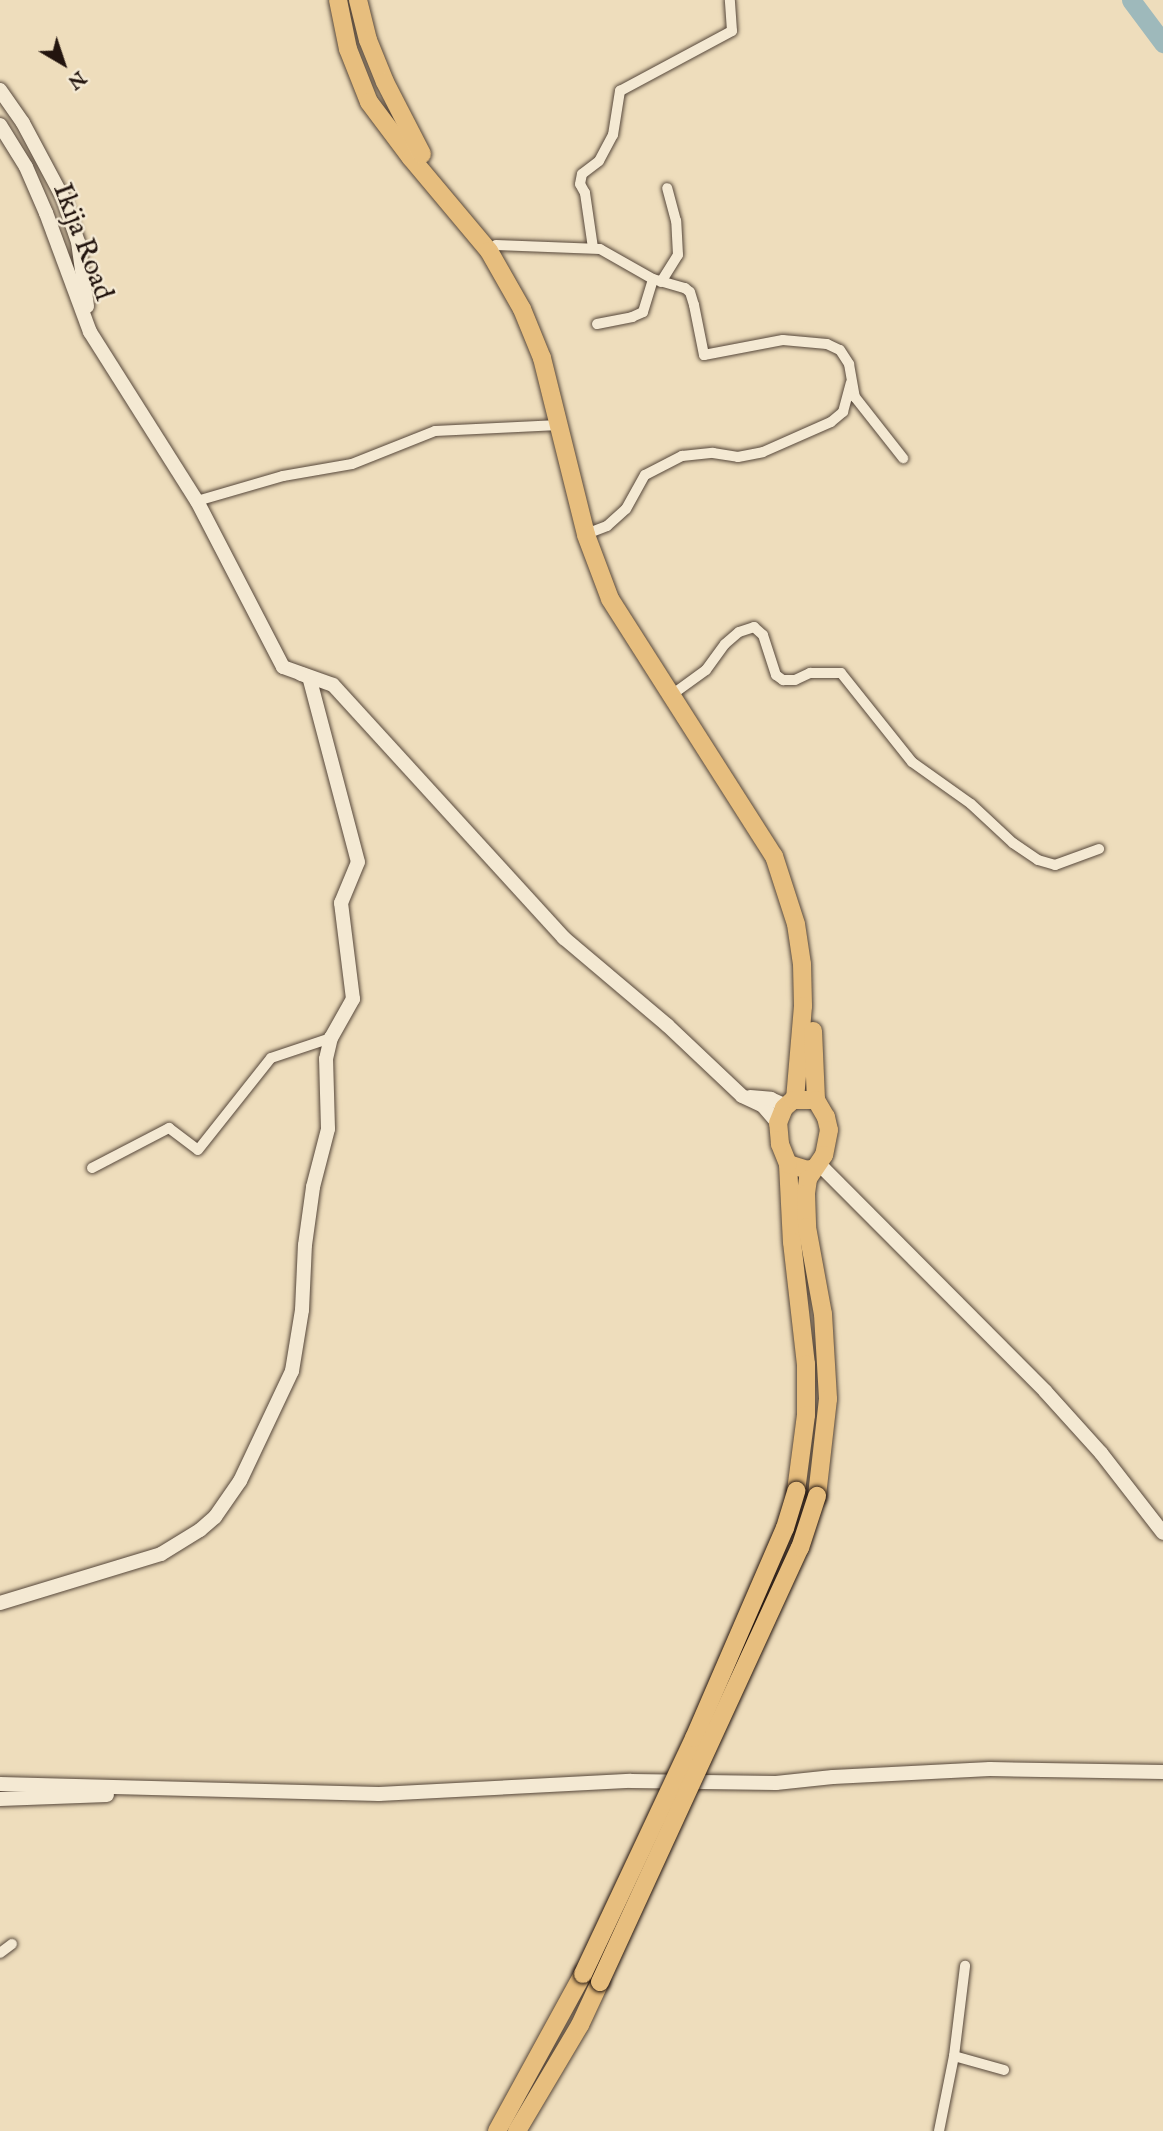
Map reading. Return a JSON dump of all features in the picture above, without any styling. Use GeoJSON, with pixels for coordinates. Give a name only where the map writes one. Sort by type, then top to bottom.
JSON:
{"type":"FeatureCollection","features":[{"type":"Feature","properties":{"kind":"main road"},"geometry":{"type":"LineString","coordinates":[[338,0],[348,49],[369,102],[411,158],[489,251],[514,292],[542,358],[586,535],[610,599],[764,838],[786,890],[802,964],[803,1018],[791,1103],[778,1123],[780,1144],[788,1164],[792,1242],[806,1364],[806,1415],[796,1491],[785,1528],[699,1726],[583,1973],[497,2131]]}},
{"type":"Feature","properties":{"kind":"main road"},"geometry":{"type":"LineString","coordinates":[[358,0],[368,40],[410,136],[437,176],[496,245],[531,303],[549,350],[594,531],[617,596],[677,691],[774,834],[797,884],[812,965],[812,1069],[816,1100],[826,1117],[829,1139],[806,1194],[807,1227],[823,1314],[828,1399],[817,1496],[800,1548],[580,2025],[517,2131]]}},
{"type":"Feature","properties":{"kind":"main road"},"geometry":{"type":"LineString","coordinates":[[791,1103],[816,1100]]}},
{"type":"Feature","properties":{"kind":"main road"},"geometry":{"type":"LineString","coordinates":[[788,1164],[808,1170],[816,1166]]}},
{"type":"Feature","properties":{"kind":"street"},"geometry":{"type":"LineString","coordinates":[[593,248],[585,193],[580,184],[582,174],[596,165],[606,149],[615,128],[620,91],[732,32],[730,0]]}},
{"type":"Feature","properties":{"kind":"street","name":"Ikija Road"},"geometry":{"type":"LineString","coordinates":[[0,90],[23,123],[63,198],[78,242],[90,332]]}},
{"type":"Feature","properties":{"kind":"street","name":"Ikija Road"},"geometry":{"type":"LineString","coordinates":[[0,125],[26,167],[46,213],[90,332]]}},
{"type":"Feature","properties":{"kind":"street"},"geometry":{"type":"LineString","coordinates":[[597,324],[632,317],[642,312],[657,280],[678,255],[676,221],[667,188]]}},
{"type":"Feature","properties":{"kind":"street"},"geometry":{"type":"LineString","coordinates":[[496,245],[593,248],[611,252],[657,280],[685,288],[690,292],[704,355],[778,340],[827,344],[840,350],[845,357],[855,397],[903,458]]}},
{"type":"Feature","properties":{"kind":"street"},"geometry":{"type":"LineString","coordinates":[[0,1603],[161,1554],[183,1542],[215,1517],[240,1481],[292,1371],[302,1310],[305,1245],[313,1187],[328,1129],[326,1059],[331,1038],[353,999],[341,903],[359,862],[309,677],[283,667],[197,501],[90,332]]}},
{"type":"Feature","properties":{"kind":"street"},"geometry":{"type":"LineString","coordinates":[[594,531],[607,526],[626,509],[645,475],[682,456],[713,453],[738,457],[763,452],[831,422],[843,412],[851,380]]}},
{"type":"Feature","properties":{"kind":"street"},"geometry":{"type":"LineString","coordinates":[[197,501],[283,476],[352,464],[435,431],[559,425]]}},
{"type":"Feature","properties":{"kind":"street"},"geometry":{"type":"LineString","coordinates":[[677,691],[706,670],[725,643],[739,632],[754,627],[763,635],[776,675],[783,680],[795,680],[810,673],[841,673],[912,762],[971,804],[1013,843],[1038,860],[1055,865],[1099,849]]}},
{"type":"Feature","properties":{"kind":"street"},"geometry":{"type":"LineString","coordinates":[[283,667],[333,685],[565,938],[667,1025],[742,1096],[763,1106],[778,1123]]}},
{"type":"Feature","properties":{"kind":"street"},"geometry":{"type":"LineString","coordinates":[[92,1168],[169,1128],[198,1150],[271,1058],[331,1038]]}},
{"type":"Feature","properties":{"kind":"street"},"geometry":{"type":"LineString","coordinates":[[742,1096],[791,1103]]}},
{"type":"Feature","properties":{"kind":"street"},"geometry":{"type":"LineString","coordinates":[[829,1139],[833,1181]]}},
{"type":"Feature","properties":{"kind":"street"},"geometry":{"type":"LineString","coordinates":[[816,1166],[1045,1391],[1101,1453],[1163,1533]]}},
{"type":"Feature","properties":{"kind":"street"},"geometry":{"type":"LineString","coordinates":[[0,1784],[314,1790],[379,1794],[631,1781],[776,1783],[832,1777],[990,1769],[1163,1772]]}},
{"type":"Feature","properties":{"kind":"street"},"geometry":{"type":"LineString","coordinates":[[0,1799],[237,1790]]}},
{"type":"Feature","properties":{"kind":"street"},"geometry":{"type":"LineString","coordinates":[[0,1953],[12,1944]]}},
{"type":"Feature","properties":{"kind":"street"},"geometry":{"type":"LineString","coordinates":[[952,2131],[940,2128],[954,2056],[965,1966]]}},
{"type":"Feature","properties":{"kind":"street"},"geometry":{"type":"LineString","coordinates":[[954,2056],[1004,2070]]}},
{"type":"Feature","properties":{"kind":"waterway"},"geometry":{"type":"LineString","coordinates":[[1131,0],[1163,43]]}}]}
